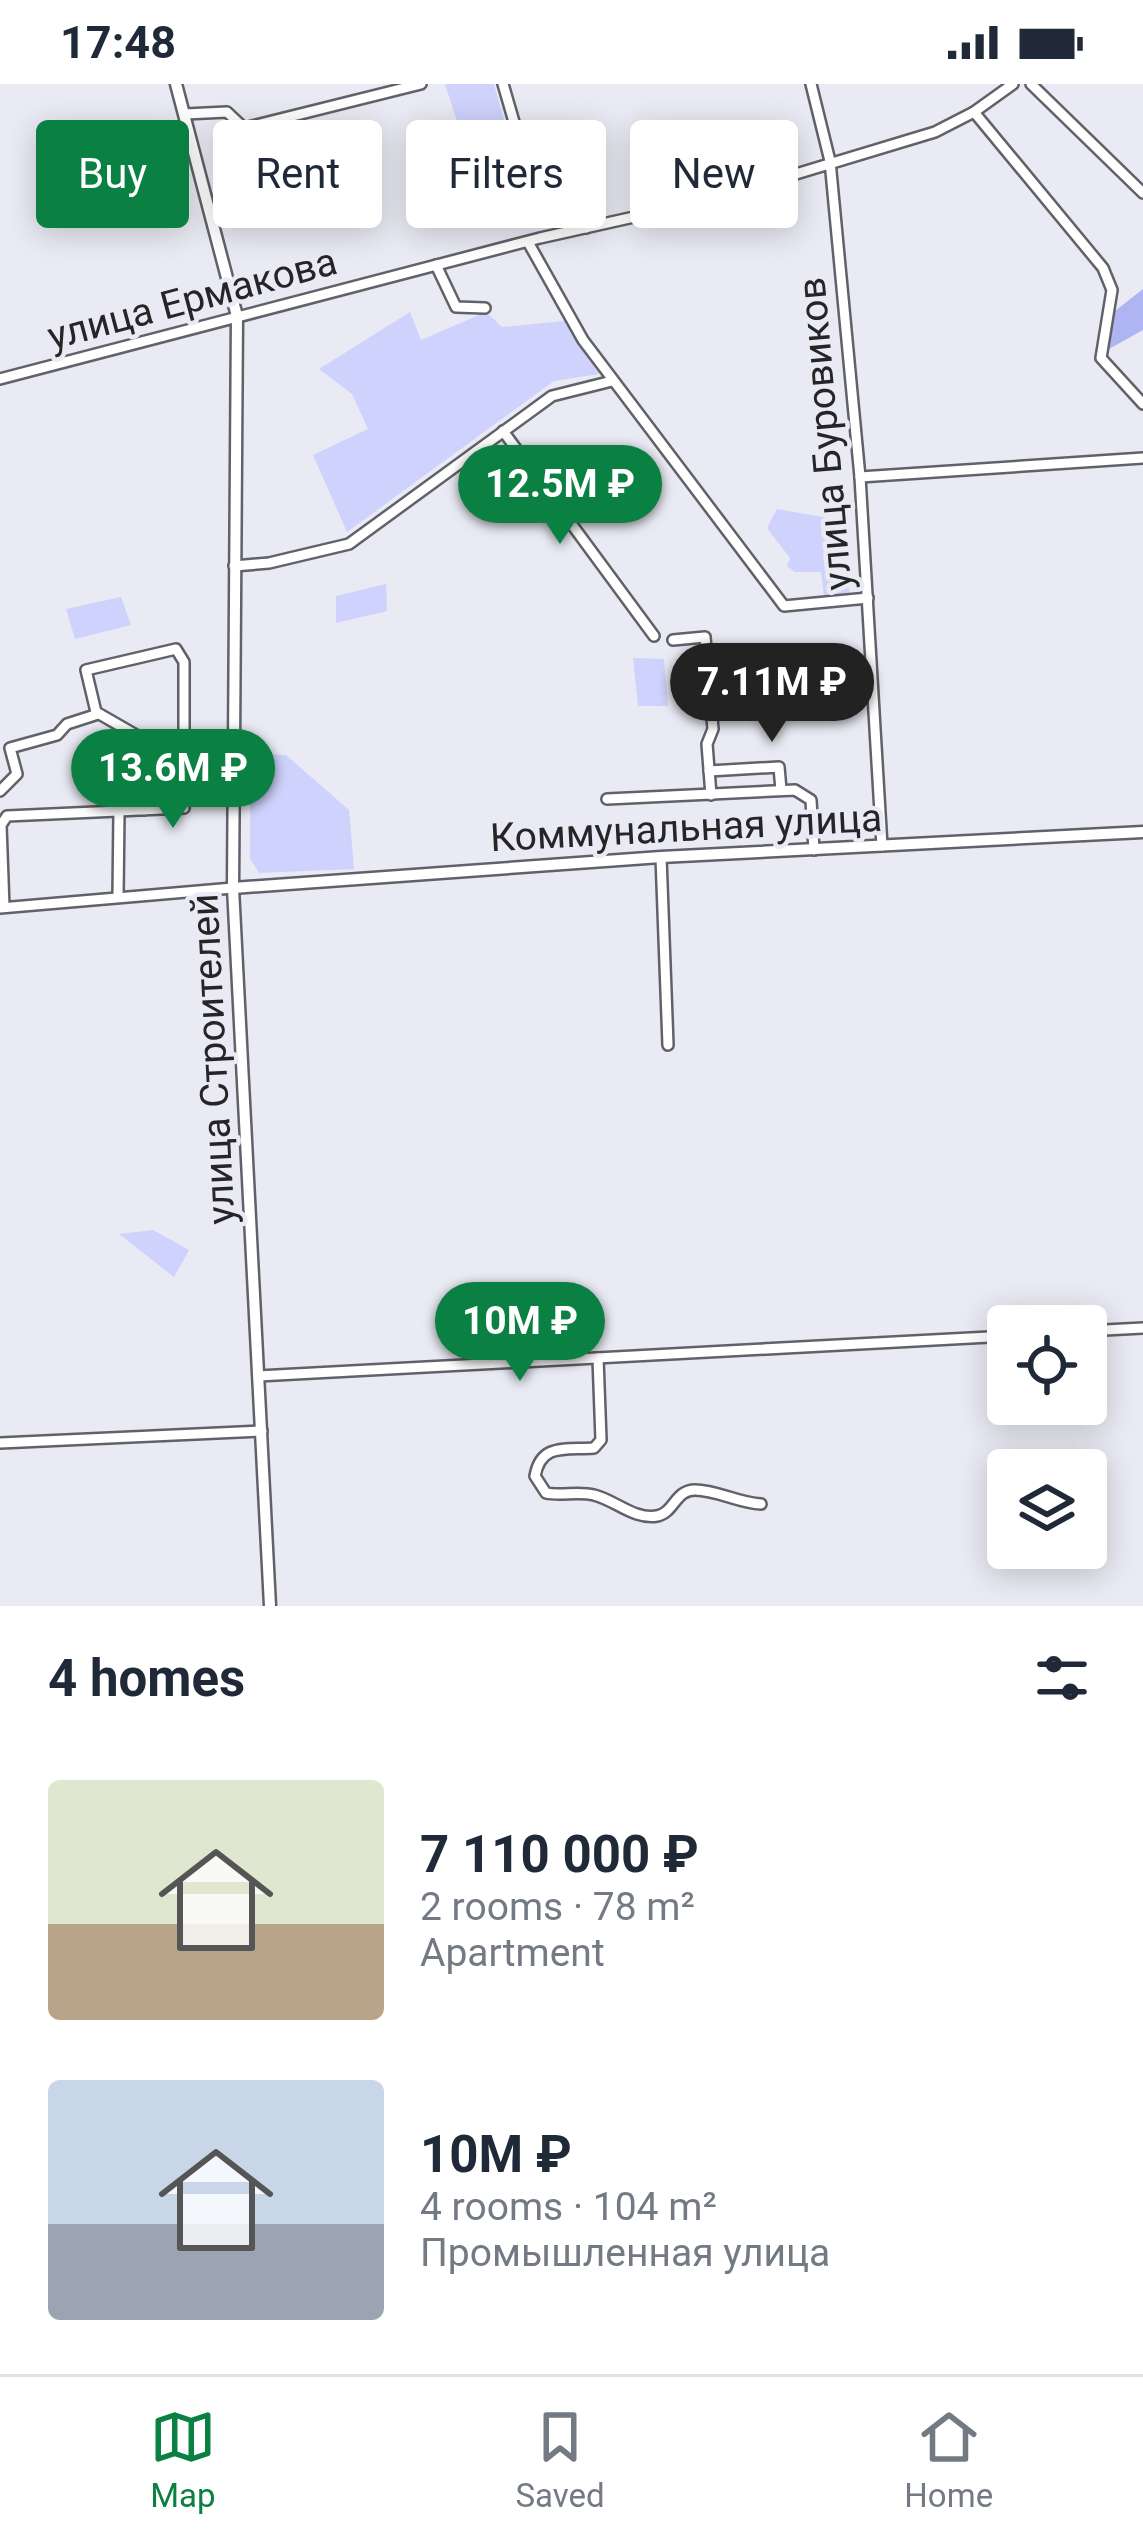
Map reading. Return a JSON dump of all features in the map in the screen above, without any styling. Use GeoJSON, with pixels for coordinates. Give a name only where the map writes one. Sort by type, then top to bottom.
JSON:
{"type":"FeatureCollection","features":[{"type":"Feature","properties":{"kind":"main road","name":"улица Строителей"},"geometry":{"type":"LineString","coordinates":[[176,84],[237,316],[233,888],[270,1606]]}},
{"type":"Feature","properties":{"kind":"main road","name":"Коммунальная улица"},"geometry":{"type":"LineString","coordinates":[[233,888],[661,857],[1143,832]]}},
{"type":"Feature","properties":{"kind":"street"},"geometry":{"type":"LineString","coordinates":[[184,114],[227,112],[244,128],[422,84]]}},
{"type":"Feature","properties":{"kind":"street"},"geometry":{"type":"LineString","coordinates":[[503,84],[513,120]]}},
{"type":"Feature","properties":{"kind":"street","name":"улица Буровиков"},"geometry":{"type":"LineString","coordinates":[[811,84],[830,161],[860,477],[882,846]]}},
{"type":"Feature","properties":{"kind":"street","name":"улица Ермакова"},"geometry":{"type":"LineString","coordinates":[[606,223],[710,200],[926,135],[974,112],[1013,84]]}},
{"type":"Feature","properties":{"kind":"street"},"geometry":{"type":"LineString","coordinates":[[1035,85],[1143,193]]}},
{"type":"Feature","properties":{"kind":"street"},"geometry":{"type":"LineString","coordinates":[[974,112],[1103,268],[1112,290],[1101,358],[1143,404]]}},
{"type":"Feature","properties":{"kind":"street","name":"улица Ермакова"},"geometry":{"type":"LineString","coordinates":[[0,379],[586,228]]}},
{"type":"Feature","properties":{"kind":"street"},"geometry":{"type":"LineString","coordinates":[[528,242],[566,315],[612,381],[784,606],[868,598]]}},
{"type":"Feature","properties":{"kind":"street"},"geometry":{"type":"LineString","coordinates":[[436,265],[456,308],[485,308]]}},
{"type":"Feature","properties":{"kind":"street"},"geometry":{"type":"LineString","coordinates":[[234,566],[269,563],[349,544],[552,396],[612,381]]}},
{"type":"Feature","properties":{"kind":"street"},"geometry":{"type":"LineString","coordinates":[[503,431],[654,636]]}},
{"type":"Feature","properties":{"kind":"street"},"geometry":{"type":"LineString","coordinates":[[860,477],[1143,458]]}},
{"type":"Feature","properties":{"kind":"street"},"geometry":{"type":"LineString","coordinates":[[673,640],[705,637],[713,729],[707,744],[711,795]]}},
{"type":"Feature","properties":{"kind":"street"},"geometry":{"type":"LineString","coordinates":[[145,810],[145,746],[136,735],[98,714],[86,670],[176,649],[184,662],[188,811],[8,816],[0,822],[2,908],[233,888]]}},
{"type":"Feature","properties":{"kind":"street"},"geometry":{"type":"LineString","coordinates":[[0,791],[17,774],[10,748],[57,735],[68,724],[98,714]]}},
{"type":"Feature","properties":{"kind":"street"},"geometry":{"type":"LineString","coordinates":[[709,771],[779,767],[781,790]]}},
{"type":"Feature","properties":{"kind":"street"},"geometry":{"type":"LineString","coordinates":[[607,800],[794,790],[811,800],[814,850]]}},
{"type":"Feature","properties":{"kind":"street"},"geometry":{"type":"LineString","coordinates":[[118,897],[119,811]]}},
{"type":"Feature","properties":{"kind":"street"},"geometry":{"type":"LineString","coordinates":[[661,857],[668,1045]]}},
{"type":"Feature","properties":{"kind":"street"},"geometry":{"type":"LineString","coordinates":[[1107,1330],[1143,1328]]}},
{"type":"Feature","properties":{"kind":"street"},"geometry":{"type":"LineString","coordinates":[[258,1376],[987,1337]]}},
{"type":"Feature","properties":{"kind":"street"},"geometry":{"type":"LineString","coordinates":[[598,1358],[602,1440],[594,1448],[546,1452],[538,1459],[535,1477],[545,1493],[591,1493],[635,1514],[653,1517],[665,1514],[681,1493],[692,1490],[761,1504]]}},
{"type":"Feature","properties":{"kind":"street"},"geometry":{"type":"LineString","coordinates":[[0,1443],[262,1431]]}},
{"type":"Feature","properties":{"kind":"shaded area"},"geometry":{"type":"Polygon","coordinates":[[[445,84],[494,84],[504,120],[457,120],[445,84]]]}},
{"type":"Feature","properties":{"kind":"shaded area"},"geometry":{"type":"Polygon","coordinates":[[[1143,289],[1143,330],[1109,349],[1115,311],[1143,289]]]}},
{"type":"Feature","properties":{"kind":"shaded area"},"geometry":{"type":"Polygon","coordinates":[[[410,312],[421,340],[486,312],[502,327],[565,321],[599,374],[554,381],[347,532],[313,455],[368,429],[352,394],[319,369],[410,312]]]}},
{"type":"Feature","properties":{"kind":"shaded area"},"geometry":{"type":"Polygon","coordinates":[[[777,509],[840,520],[850,596],[824,596],[821,572],[795,572],[787,566],[790,558],[767,528],[777,509]]]}},
{"type":"Feature","properties":{"kind":"shaded area"},"geometry":{"type":"Polygon","coordinates":[[[386,584],[387,611],[336,623],[336,596],[386,584]]]}},
{"type":"Feature","properties":{"kind":"shaded area"},"geometry":{"type":"Polygon","coordinates":[[[121,597],[131,625],[75,639],[66,609],[121,597]]]}},
{"type":"Feature","properties":{"kind":"shaded area"},"geometry":{"type":"Polygon","coordinates":[[[633,658],[664,659],[668,706],[638,706],[633,658]]]}},
{"type":"Feature","properties":{"kind":"shaded area"},"geometry":{"type":"Polygon","coordinates":[[[250,753],[286,755],[349,810],[354,869],[259,873],[250,858],[250,753]]]}},
{"type":"Feature","properties":{"kind":"shaded area"},"geometry":{"type":"Polygon","coordinates":[[[153,1230],[189,1250],[174,1277],[119,1234],[153,1230]]]}}]}
